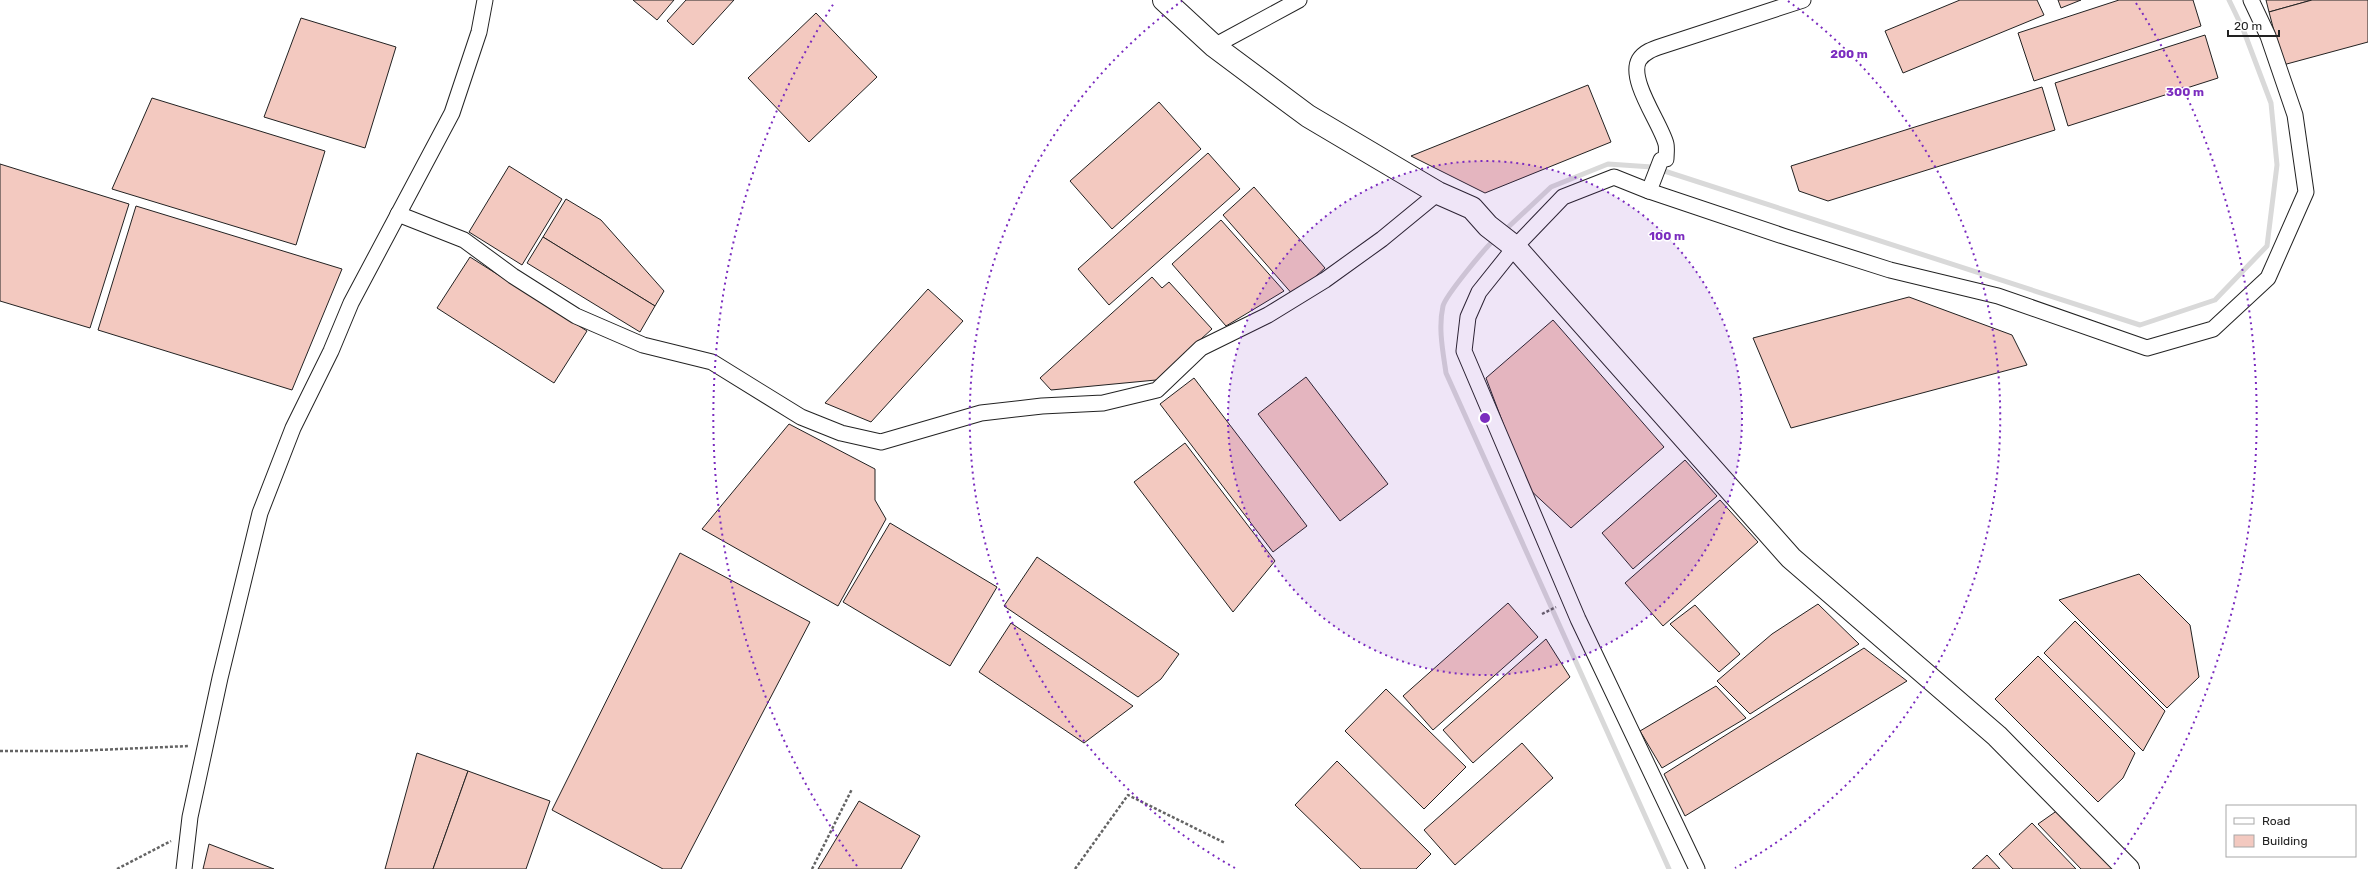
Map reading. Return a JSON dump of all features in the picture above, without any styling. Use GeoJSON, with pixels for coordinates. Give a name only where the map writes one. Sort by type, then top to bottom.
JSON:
{"type":"FeatureCollection","features":[{"type":"Feature","properties":{"kind":"street"},"geometry":{"type":"LineString","coordinates":[[184,869],[189,831],[220,678],[260,513],[293,428],[331,351],[351,303],[452,113],[479,32],[485,0]]}},
{"type":"Feature","properties":{"kind":"street"},"geometry":{"type":"LineString","coordinates":[[1164,0],[1214,46],[1308,116],[1438,193],[1472,208],[1488,226],[1512,245],[1792,558],[1997,736],[2128,869]]}},
{"type":"Feature","properties":{"kind":"street"},"geometry":{"type":"LineString","coordinates":[[1214,46],[1299,0]]}},
{"type":"Feature","properties":{"kind":"street"},"geometry":{"type":"LineString","coordinates":[[1652,185],[1661,160],[1666,159],[1667,144],[1645,97],[1637,72],[1638,61],[1646,52],[1803,0]]}},
{"type":"Feature","properties":{"kind":"street"},"geometry":{"type":"LineString","coordinates":[[1697,869],[1578,619],[1464,351],[1468,317],[1479,292],[1512,245],[1563,197],[1614,177],[1652,185],[1890,270],[1998,296],[2147,348],[2213,329],[2268,278],[2306,192],[2295,115],[2268,36],[2251,0]]}},
{"type":"Feature","properties":{"kind":"street"},"geometry":{"type":"LineString","coordinates":[[398,214],[464,240],[513,276],[576,316],[643,345],[712,362],[801,418],[841,433],[881,442],[982,414],[1042,406],[1103,403],[1157,390],[1201,348],[1268,315],[1325,280],[1382,239],[1438,193]]}},
{"type":"Feature","properties":{"kind":"path"},"geometry":{"type":"LineString","coordinates":[[0,751],[74,751],[206,746]]}},
{"type":"Feature","properties":{"kind":"path"},"geometry":{"type":"LineString","coordinates":[[812,869],[852,789]]}},
{"type":"Feature","properties":{"kind":"path"},"geometry":{"type":"LineString","coordinates":[[1076,869],[1128,795],[1225,843]]}},
{"type":"Feature","properties":{"kind":"path"},"geometry":{"type":"LineString","coordinates":[[117,869],[189,831]]}},
{"type":"Feature","properties":{"kind":"building"},"geometry":{"type":"Polygon","coordinates":[[[633,0],[674,0],[657,20],[633,0]]]}},
{"type":"Feature","properties":{"kind":"building"},"geometry":{"type":"Polygon","coordinates":[[[686,0],[734,0],[693,45],[667,21],[686,0]]]}},
{"type":"Feature","properties":{"kind":"building"},"geometry":{"type":"Polygon","coordinates":[[[1960,0],[2037,0],[2044,15],[1903,73],[1885,31],[1960,0]]]}},
{"type":"Feature","properties":{"kind":"building"},"geometry":{"type":"Polygon","coordinates":[[[2058,0],[2081,0],[2061,8],[2058,0]]]}},
{"type":"Feature","properties":{"kind":"building"},"geometry":{"type":"Polygon","coordinates":[[[2119,0],[2193,0],[2201,26],[2034,81],[2018,33],[2119,0]]]}},
{"type":"Feature","properties":{"kind":"building"},"geometry":{"type":"Polygon","coordinates":[[[2266,0],[2312,0],[2269,12],[2266,0]]]}},
{"type":"Feature","properties":{"kind":"building"},"geometry":{"type":"Polygon","coordinates":[[[2312,0],[2368,0],[2368,42],[2283,65],[2269,12],[2312,0]]]}},
{"type":"Feature","properties":{"kind":"building"},"geometry":{"type":"Polygon","coordinates":[[[816,13],[877,77],[809,142],[748,78],[816,13]]]}},
{"type":"Feature","properties":{"kind":"building"},"geometry":{"type":"Polygon","coordinates":[[[301,18],[396,47],[365,148],[264,117],[301,18]]]}},
{"type":"Feature","properties":{"kind":"building"},"geometry":{"type":"Polygon","coordinates":[[[2205,35],[2218,78],[2068,126],[2055,83],[2205,35]]]}},
{"type":"Feature","properties":{"kind":"building"},"geometry":{"type":"Polygon","coordinates":[[[1588,85],[1611,142],[1485,193],[1411,156],[1588,85]]]}},
{"type":"Feature","properties":{"kind":"building"},"geometry":{"type":"Polygon","coordinates":[[[2042,87],[2055,130],[1828,201],[1799,191],[1791,166],[2042,87]]]}},
{"type":"Feature","properties":{"kind":"building"},"geometry":{"type":"Polygon","coordinates":[[[152,98],[325,151],[296,245],[112,189],[152,98]]]}},
{"type":"Feature","properties":{"kind":"building"},"geometry":{"type":"Polygon","coordinates":[[[1159,102],[1201,149],[1112,229],[1070,181],[1159,102]]]}},
{"type":"Feature","properties":{"kind":"building"},"geometry":{"type":"Polygon","coordinates":[[[1208,153],[1240,189],[1109,305],[1078,269],[1208,153]]]}},
{"type":"Feature","properties":{"kind":"building"},"geometry":{"type":"Polygon","coordinates":[[[0,164],[129,204],[90,328],[0,301],[0,164]]]}},
{"type":"Feature","properties":{"kind":"building"},"geometry":{"type":"Polygon","coordinates":[[[509,166],[562,199],[522,265],[469,232],[509,166]]]}},
{"type":"Feature","properties":{"kind":"building"},"geometry":{"type":"Polygon","coordinates":[[[1254,187],[1325,268],[1294,296],[1223,215],[1254,187]]]}},
{"type":"Feature","properties":{"kind":"building"},"geometry":{"type":"Polygon","coordinates":[[[566,199],[601,220],[664,291],[655,306],[543,237],[566,199]]]}},
{"type":"Feature","properties":{"kind":"building"},"geometry":{"type":"Polygon","coordinates":[[[136,206],[342,269],[292,390],[98,330],[136,206]]]}},
{"type":"Feature","properties":{"kind":"building"},"geometry":{"type":"Polygon","coordinates":[[[1221,220],[1284,291],[1226,326],[1172,264],[1221,220]]]}},
{"type":"Feature","properties":{"kind":"building"},"geometry":{"type":"Polygon","coordinates":[[[543,237],[655,306],[640,332],[527,263],[543,237]]]}},
{"type":"Feature","properties":{"kind":"building"},"geometry":{"type":"Polygon","coordinates":[[[470,257],[587,331],[554,383],[437,308],[470,257]]]}},
{"type":"Feature","properties":{"kind":"building"},"geometry":{"type":"Polygon","coordinates":[[[1152,277],[1162,288],[1169,282],[1212,329],[1156,380],[1051,390],[1040,378],[1152,277]]]}},
{"type":"Feature","properties":{"kind":"building"},"geometry":{"type":"Polygon","coordinates":[[[928,289],[963,321],[871,422],[825,403],[928,289]]]}},
{"type":"Feature","properties":{"kind":"building"},"geometry":{"type":"Polygon","coordinates":[[[1909,297],[2012,335],[2027,365],[1791,428],[1753,338],[1909,297]]]}},
{"type":"Feature","properties":{"kind":"building"},"geometry":{"type":"Polygon","coordinates":[[[1553,320],[1664,447],[1571,528],[1527,487],[1486,378],[1553,320]]]}},
{"type":"Feature","properties":{"kind":"building"},"geometry":{"type":"Polygon","coordinates":[[[1306,377],[1388,484],[1340,521],[1258,414],[1306,377]]]}},
{"type":"Feature","properties":{"kind":"building"},"geometry":{"type":"Polygon","coordinates":[[[1194,378],[1307,526],[1273,552],[1160,404],[1194,378]]]}},
{"type":"Feature","properties":{"kind":"building"},"geometry":{"type":"Polygon","coordinates":[[[789,424],[875,469],[875,500],[886,519],[838,606],[702,529],[789,424]]]}},
{"type":"Feature","properties":{"kind":"building"},"geometry":{"type":"Polygon","coordinates":[[[1185,443],[1275,561],[1233,612],[1134,482],[1185,443]]]}},
{"type":"Feature","properties":{"kind":"building"},"geometry":{"type":"Polygon","coordinates":[[[1685,460],[1717,496],[1633,569],[1602,533],[1685,460]]]}},
{"type":"Feature","properties":{"kind":"building"},"geometry":{"type":"Polygon","coordinates":[[[1720,500],[1758,542],[1663,626],[1625,583],[1720,500]]]}},
{"type":"Feature","properties":{"kind":"building"},"geometry":{"type":"Polygon","coordinates":[[[890,523],[997,587],[950,666],[843,602],[890,523]]]}},
{"type":"Feature","properties":{"kind":"building"},"geometry":{"type":"Polygon","coordinates":[[[680,553],[810,622],[681,869],[663,869],[552,810],[680,553]]]}},
{"type":"Feature","properties":{"kind":"building"},"geometry":{"type":"Polygon","coordinates":[[[1037,557],[1179,654],[1161,679],[1138,697],[1004,606],[1037,557]]]}},
{"type":"Feature","properties":{"kind":"building"},"geometry":{"type":"Polygon","coordinates":[[[2139,574],[2190,625],[2199,677],[2167,708],[2059,600],[2139,574]]]}},
{"type":"Feature","properties":{"kind":"building"},"geometry":{"type":"Polygon","coordinates":[[[1508,603],[1538,637],[1433,730],[1403,696],[1508,603]]]}},
{"type":"Feature","properties":{"kind":"building"},"geometry":{"type":"Polygon","coordinates":[[[1818,604],[1859,644],[1750,714],[1717,681],[1772,634],[1818,604]]]}},
{"type":"Feature","properties":{"kind":"building"},"geometry":{"type":"Polygon","coordinates":[[[1695,605],[1740,654],[1719,672],[1670,624],[1695,605]]]}},
{"type":"Feature","properties":{"kind":"building"},"geometry":{"type":"Polygon","coordinates":[[[2075,621],[2165,711],[2143,751],[2044,653],[2075,621]]]}},
{"type":"Feature","properties":{"kind":"building"},"geometry":{"type":"Polygon","coordinates":[[[1011,623],[1133,706],[1084,743],[979,672],[1011,623]]]}},
{"type":"Feature","properties":{"kind":"building"},"geometry":{"type":"Polygon","coordinates":[[[1546,639],[1570,677],[1473,763],[1443,730],[1546,639]]]}},
{"type":"Feature","properties":{"kind":"building"},"geometry":{"type":"Polygon","coordinates":[[[1864,648],[1907,681],[1685,816],[1664,774],[1864,648]]]}},
{"type":"Feature","properties":{"kind":"building"},"geometry":{"type":"Polygon","coordinates":[[[2038,656],[2135,753],[2123,778],[2098,802],[1995,699],[2038,656]]]}},
{"type":"Feature","properties":{"kind":"building"},"geometry":{"type":"Polygon","coordinates":[[[1716,686],[1746,718],[1662,768],[1640,731],[1716,686]]]}},
{"type":"Feature","properties":{"kind":"building"},"geometry":{"type":"Polygon","coordinates":[[[1386,689],[1466,767],[1424,809],[1345,731],[1386,689]]]}},
{"type":"Feature","properties":{"kind":"building"},"geometry":{"type":"Polygon","coordinates":[[[1522,743],[1553,778],[1455,865],[1424,830],[1522,743]]]}},
{"type":"Feature","properties":{"kind":"building"},"geometry":{"type":"Polygon","coordinates":[[[417,753],[468,771],[433,869],[385,869],[417,753]]]}},
{"type":"Feature","properties":{"kind":"building"},"geometry":{"type":"Polygon","coordinates":[[[1337,761],[1431,854],[1416,869],[1361,869],[1295,805],[1337,761]]]}},
{"type":"Feature","properties":{"kind":"building"},"geometry":{"type":"Polygon","coordinates":[[[468,771],[550,801],[526,869],[433,869],[468,771]]]}},
{"type":"Feature","properties":{"kind":"building"},"geometry":{"type":"Polygon","coordinates":[[[859,801],[920,836],[901,869],[818,869],[859,801]]]}},
{"type":"Feature","properties":{"kind":"building"},"geometry":{"type":"Polygon","coordinates":[[[2058,810],[2115,869],[2081,869],[2038,824],[2058,810]]]}},
{"type":"Feature","properties":{"kind":"building"},"geometry":{"type":"Polygon","coordinates":[[[2032,823],[2076,869],[2013,869],[1999,854],[2032,823]]]}},
{"type":"Feature","properties":{"kind":"building"},"geometry":{"type":"Polygon","coordinates":[[[209,844],[274,869],[203,869],[209,844]]]}},
{"type":"Feature","properties":{"kind":"building"},"geometry":{"type":"Polygon","coordinates":[[[1987,855],[2000,869],[1972,869],[1987,855]]]}},
{"type":"Feature","properties":{"kind":"waterway"},"geometry":{"type":"LineString","coordinates":[[1503,232],[1551,187],[1608,164],[1652,167],[2140,325],[2215,300],[2267,246],[2277,165],[2271,103],[2243,29],[2229,0]]}},
{"type":"Feature","properties":{"kind":"waterway"},"geometry":{"type":"LineString","coordinates":[[1495,239],[1458,282],[1443,306],[1441,331],[1446,373],[1669,869]]}}]}
